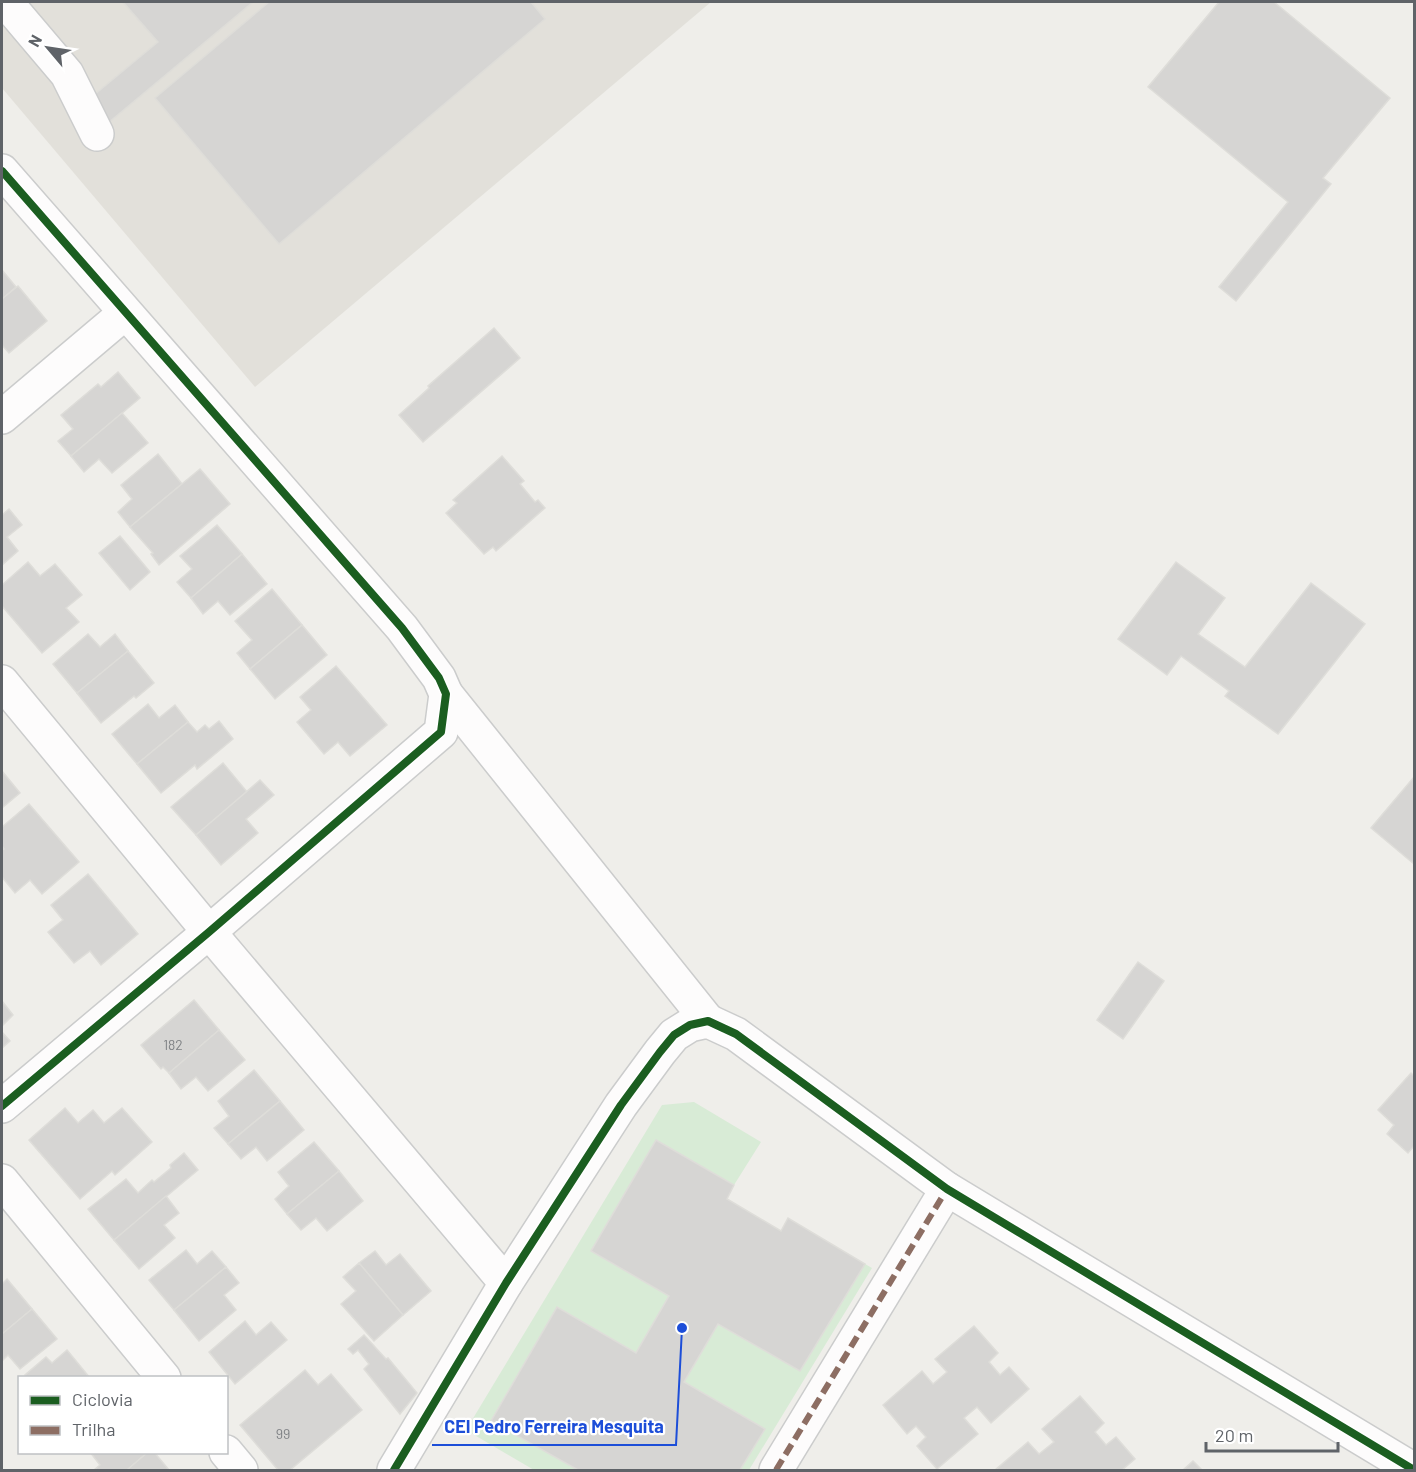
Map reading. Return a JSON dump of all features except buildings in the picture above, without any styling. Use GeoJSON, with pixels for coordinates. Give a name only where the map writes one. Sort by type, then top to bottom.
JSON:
{"type":"FeatureCollection","features":[{"type":"Feature","properties":{"kind":"street"},"geometry":{"type":"LineString","coordinates":[[6,2],[68,74],[96,134]]}},
{"type":"Feature","properties":{"kind":"street"},"geometry":{"type":"LineString","coordinates":[[2,171],[402,628],[439,678],[446,694],[708,1021],[736,1034],[947,1189],[1410,1461]]}},
{"type":"Feature","properties":{"kind":"street"},"geometry":{"type":"LineString","coordinates":[[2,417],[125,313]]}},
{"type":"Feature","properties":{"kind":"street"},"geometry":{"type":"LineString","coordinates":[[2,682],[209,932],[506,1283]]}},
{"type":"Feature","properties":{"kind":"street"},"geometry":{"type":"LineString","coordinates":[[2,1106],[441,732],[446,694]]}},
{"type":"Feature","properties":{"kind":"street"},"geometry":{"type":"LineString","coordinates":[[394,1470],[506,1283],[621,1105],[674,1035],[690,1024],[708,1021]]}},
{"type":"Feature","properties":{"kind":"street"},"geometry":{"type":"LineString","coordinates":[[2,1181],[163,1376]]}},
{"type":"Feature","properties":{"kind":"street"},"geometry":{"type":"LineString","coordinates":[[776,1470],[947,1189]]}},
{"type":"Feature","properties":{"kind":"street"},"geometry":{"type":"LineString","coordinates":[[228,1454],[241,1470]]}},
{"type":"Feature","properties":{"kind":"shaded area"},"geometry":{"type":"Polygon","coordinates":[[[2,2],[711,2],[255,387],[2,88],[2,2]]]}},
{"type":"Feature","properties":{"kind":"green space"},"geometry":{"type":"Polygon","coordinates":[[[694,1102],[761,1142],[734,1185],[656,1140],[591,1251],[669,1296],[636,1353],[557,1307],[491,1420],[578,1470],[534,1470],[466,1430],[662,1105],[694,1102]]]}},
{"type":"Feature","properties":{"kind":"green space"},"geometry":{"type":"Polygon","coordinates":[[[865,1264],[872,1268],[749,1470],[740,1470],[765,1429],[684,1382],[718,1324],[800,1371],[865,1264]]]}},
{"type":"Feature","properties":{"kind":"marked path"},"geometry":{"type":"LineString","coordinates":[[776,1470],[947,1189]]}},
{"type":"Feature","properties":{"kind":"cycle path"},"geometry":{"type":"LineString","coordinates":[[2,171],[402,628],[439,678],[446,694],[441,732],[2,1106]]}},
{"type":"Feature","properties":{"kind":"cycle path"},"geometry":{"type":"LineString","coordinates":[[394,1470],[506,1283],[621,1105],[674,1035],[690,1025],[708,1021],[736,1034],[947,1189],[1414,1470]]}},
{"type":"Feature","properties":{"kind":"place","name":"CEI Pedro Ferreira Mesquita"},"geometry":{"type":"Point","coordinates":[682,1328]}}]}
